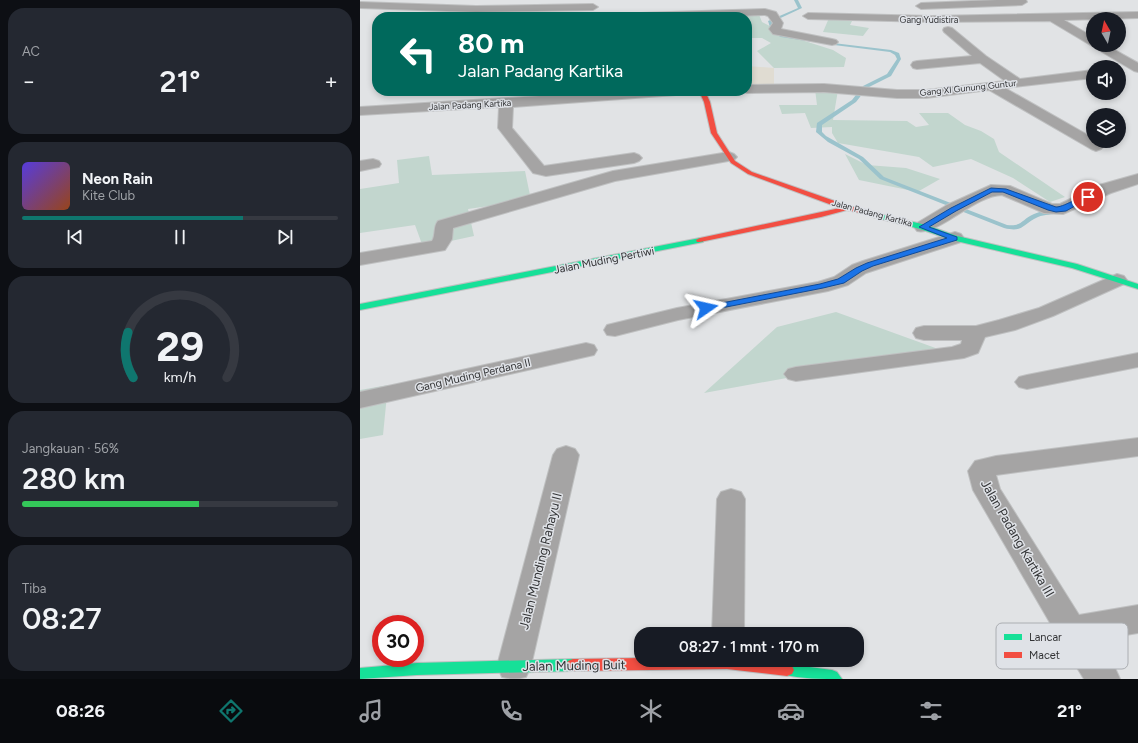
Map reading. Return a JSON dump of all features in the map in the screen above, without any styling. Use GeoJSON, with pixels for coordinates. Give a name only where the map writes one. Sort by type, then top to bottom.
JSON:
{"type":"FeatureCollection","features":[{"type":"Feature","properties":{"kind":"street"},"geometry":{"type":"LineString","coordinates":[[909,7],[1020,1],[1086,38]]}},
{"type":"Feature","properties":{"kind":"street"},"geometry":{"type":"LineString","coordinates":[[360,5],[476,9],[593,7]]}},
{"type":"Feature","properties":{"kind":"street"},"geometry":{"type":"LineString","coordinates":[[841,9],[872,8]]}},
{"type":"Feature","properties":{"kind":"street"},"geometry":{"type":"LineString","coordinates":[[752,12],[759,12],[778,20],[774,29],[777,32],[832,42]]}},
{"type":"Feature","properties":{"kind":"street"},"geometry":{"type":"LineString","coordinates":[[919,13],[929,20]]}},
{"type":"Feature","properties":{"kind":"street","name":"Gang Yudistira"},"geometry":{"type":"LineString","coordinates":[[855,27],[804,20],[929,20],[1138,15]]}},
{"type":"Feature","properties":{"kind":"street"},"geometry":{"type":"LineString","coordinates":[[1050,31],[1086,28]]}},
{"type":"Feature","properties":{"kind":"street"},"geometry":{"type":"LineString","coordinates":[[948,30],[982,59],[1017,82]]}},
{"type":"Feature","properties":{"kind":"street"},"geometry":{"type":"LineString","coordinates":[[1112,53],[1132,53]]}},
{"type":"Feature","properties":{"kind":"street"},"geometry":{"type":"LineString","coordinates":[[1112,53],[1133,71]]}},
{"type":"Feature","properties":{"kind":"street"},"geometry":{"type":"LineString","coordinates":[[917,64],[982,59]]}},
{"type":"Feature","properties":{"kind":"street","name":"Gang XI Gunung Guntur"},"geometry":{"type":"LineString","coordinates":[[752,89],[824,88],[897,94],[926,94],[1086,75]]}},
{"type":"Feature","properties":{"kind":"street"},"geometry":{"type":"LineString","coordinates":[[991,86],[1086,140]]}},
{"type":"Feature","properties":{"kind":"street","name":"Jalan Padang Kartika"},"geometry":{"type":"LineString","coordinates":[[360,111],[605,96]]}},
{"type":"Feature","properties":{"kind":"street","name":"Jalan Padang Kartika"},"geometry":{"type":"LineString","coordinates":[[705,96],[708,102],[714,133],[733,162],[750,173],[847,208],[923,227],[955,238],[1074,266],[1138,287]]}},
{"type":"Feature","properties":{"kind":"street"},"geometry":{"type":"LineString","coordinates":[[506,103],[505,128],[540,170],[546,171],[655,155],[726,152]]}},
{"type":"Feature","properties":{"kind":"street"},"geometry":{"type":"LineString","coordinates":[[531,159],[585,152]]}},
{"type":"Feature","properties":{"kind":"street"},"geometry":{"type":"LineString","coordinates":[[360,259],[438,246],[444,239],[444,225],[614,176],[726,152]]}},
{"type":"Feature","properties":{"kind":"street"},"geometry":{"type":"LineString","coordinates":[[923,227],[991,190],[1004,190],[1050,209],[1063,209],[1105,189],[1134,183]]}},
{"type":"Feature","properties":{"kind":"street","name":"Jalan Muding Pertiwi"},"geometry":{"type":"LineString","coordinates":[[360,307],[623,256],[821,215],[847,208]]}},
{"type":"Feature","properties":{"kind":"street"},"geometry":{"type":"LineString","coordinates":[[615,330],[676,314],[820,287],[841,281],[859,269],[870,265],[955,238]]}},
{"type":"Feature","properties":{"kind":"street"},"geometry":{"type":"LineString","coordinates":[[924,334],[976,333],[1030,318],[1117,280]]}},
{"type":"Feature","properties":{"kind":"street"},"geometry":{"type":"LineString","coordinates":[[796,374],[956,353],[970,348],[976,333]]}},
{"type":"Feature","properties":{"kind":"street","name":"Gang Muding Perdana II"},"geometry":{"type":"LineString","coordinates":[[360,400],[586,350]]}},
{"type":"Feature","properties":{"kind":"street"},"geometry":{"type":"LineString","coordinates":[[1027,382],[1138,360]]}},
{"type":"Feature","properties":{"kind":"street","name":"Jalan Padang Kartika III"},"geometry":{"type":"LineString","coordinates":[[1067,623],[987,490],[981,471],[984,468],[996,465],[1138,447]]}},
{"type":"Feature","properties":{"kind":"street","name":"Jalan Munding Rahayu II"},"geometry":{"type":"LineString","coordinates":[[514,666],[566,455]]}},
{"type":"Feature","properties":{"kind":"street"},"geometry":{"type":"LineString","coordinates":[[728,627],[731,499]]}},
{"type":"Feature","properties":{"kind":"street"},"geometry":{"type":"LineString","coordinates":[[1114,623],[1138,619]]}},
{"type":"Feature","properties":{"kind":"street","name":"Jalan Muding Buit"},"geometry":{"type":"LineString","coordinates":[[360,674],[416,674],[634,658]]}},
{"type":"Feature","properties":{"kind":"street","name":"Jalan Muding Buit"},"geometry":{"type":"LineString","coordinates":[[793,667],[832,676],[835,679]]}},
{"type":"Feature","properties":{"kind":"street","name":"Jalan Padang Kartika III"},"geometry":{"type":"LineString","coordinates":[[1096,669],[1103,679]]}},
{"type":"Feature","properties":{"kind":"shaded area"},"geometry":{"type":"Polygon","coordinates":[[[752,66],[774,68],[774,88],[752,89],[752,66]]]}},
{"type":"Feature","properties":{"kind":"green space"},"geometry":{"type":"Polygon","coordinates":[[[752,12],[758,12],[762,22],[789,36],[833,50],[846,58],[844,67],[774,68],[757,51],[771,43],[762,38],[752,38],[752,12]]]}},
{"type":"Feature","properties":{"kind":"green space"},"geometry":{"type":"Polygon","coordinates":[[[829,18],[853,19],[850,25],[869,28],[863,36],[823,32],[829,18]]]}},
{"type":"Feature","properties":{"kind":"green space"},"geometry":{"type":"Polygon","coordinates":[[[815,89],[838,90],[833,120],[907,121],[916,127],[929,125],[919,113],[948,113],[965,125],[981,131],[994,139],[999,152],[1065,197],[1050,202],[1013,178],[971,159],[933,167],[919,157],[838,143],[832,133],[832,127],[811,128],[805,113],[782,114],[779,105],[817,105],[815,89]]]}},
{"type":"Feature","properties":{"kind":"green space"},"geometry":{"type":"Polygon","coordinates":[[[845,154],[867,165],[906,168],[940,179],[919,191],[859,180],[845,154]]]}},
{"type":"Feature","properties":{"kind":"green space"},"geometry":{"type":"Polygon","coordinates":[[[429,156],[432,175],[525,171],[531,200],[468,209],[474,236],[423,247],[415,225],[360,233],[360,189],[399,183],[397,160],[429,156]]]}},
{"type":"Feature","properties":{"kind":"green space"},"geometry":{"type":"Polygon","coordinates":[[[836,312],[941,350],[704,393],[777,327],[836,312]]]}},
{"type":"Feature","properties":{"kind":"green space"},"geometry":{"type":"Polygon","coordinates":[[[388,385],[383,435],[360,439],[360,390],[388,385]]]}},
{"type":"Feature","properties":{"kind":"waterway"},"geometry":{"type":"LineString","coordinates":[[796,0],[800,8],[799,9],[770,21],[774,33],[781,36],[812,41]]}},
{"type":"Feature","properties":{"kind":"waterway"},"geometry":{"type":"LineString","coordinates":[[826,43],[891,51],[897,54],[899,59],[889,75],[865,87],[854,101],[819,124],[819,132],[824,137],[867,162],[882,178],[1006,227],[1017,228],[1037,215],[1057,212]]}},
{"type":"Feature","properties":{"kind":"traffic: fast"},"geometry":{"type":"LineString","coordinates":[[876,215],[923,227],[955,238],[1074,266],[1138,287]]}},
{"type":"Feature","properties":{"kind":"traffic: fast"},"geometry":{"type":"LineString","coordinates":[[360,307],[700,240]]}},
{"type":"Feature","properties":{"kind":"traffic: fast"},"geometry":{"type":"LineString","coordinates":[[360,674],[417,669],[573,665]]}},
{"type":"Feature","properties":{"kind":"traffic: fast"},"geometry":{"type":"LineString","coordinates":[[787,670],[832,676],[835,679]]}},
{"type":"Feature","properties":{"kind":"traffic: jam"},"geometry":{"type":"LineString","coordinates":[[704,96],[714,133],[733,162],[750,173],[847,208],[876,215]]}},
{"type":"Feature","properties":{"kind":"traffic: jam"},"geometry":{"type":"LineString","coordinates":[[700,240],[821,215],[847,208]]}},
{"type":"Feature","properties":{"kind":"traffic: jam"},"geometry":{"type":"LineString","coordinates":[[573,665],[727,663],[787,670]]}},
{"type":"Feature","properties":{"kind":"route"},"geometry":{"type":"LineString","coordinates":[[706,308],[820,287],[841,281],[859,269],[870,265],[955,238],[923,227],[953,209],[991,190],[1004,190],[1050,209],[1056,210],[1063,209],[1088,197]]}}]}
